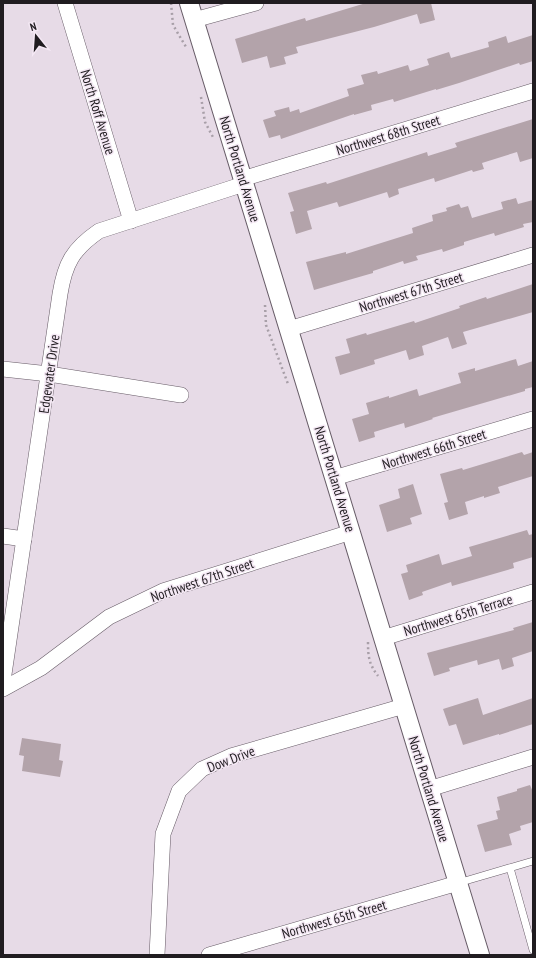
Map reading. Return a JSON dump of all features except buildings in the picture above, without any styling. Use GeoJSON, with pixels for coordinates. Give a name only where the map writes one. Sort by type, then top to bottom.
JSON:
{"type":"FeatureCollection","features":[{"type":"Feature","properties":{"kind":"street","name":"North Roff Avenue"},"geometry":{"type":"LineString","coordinates":[[65,3],[131,221]]}},
{"type":"Feature","properties":{"kind":"street","name":"North Portland Avenue"},"geometry":{"type":"LineString","coordinates":[[189,3],[480,955]]}},
{"type":"Feature","properties":{"kind":"street"},"geometry":{"type":"LineString","coordinates":[[194,20],[256,3]]}},
{"type":"Feature","properties":{"kind":"street","name":"Northwest 68th Street"},"geometry":{"type":"LineString","coordinates":[[243,182],[533,91]]}},
{"type":"Feature","properties":{"kind":"street","name":"Edgewater Drive"},"geometry":{"type":"LineString","coordinates":[[3,682],[60,294],[67,266],[75,252],[86,240],[99,231],[243,182]]}},
{"type":"Feature","properties":{"kind":"street","name":"Northwest 67th Street"},"geometry":{"type":"LineString","coordinates":[[289,329],[533,255]]}},
{"type":"Feature","properties":{"kind":"street"},"geometry":{"type":"LineString","coordinates":[[3,368],[181,395]]}},
{"type":"Feature","properties":{"kind":"street","name":"Northwest 66th Street"},"geometry":{"type":"LineString","coordinates":[[334,478],[533,419]]}},
{"type":"Feature","properties":{"kind":"street","name":"Northwest 67th Street"},"geometry":{"type":"LineString","coordinates":[[3,689],[41,668],[109,617],[163,591],[351,532]]}},
{"type":"Feature","properties":{"kind":"street"},"geometry":{"type":"LineString","coordinates":[[3,536],[24,539]]}},
{"type":"Feature","properties":{"kind":"street","name":"Northwest 65th Terrace"},"geometry":{"type":"LineString","coordinates":[[383,638],[533,592]]}},
{"type":"Feature","properties":{"kind":"street","name":"Dow Drive"},"geometry":{"type":"LineString","coordinates":[[157,955],[163,834],[180,791],[202,769],[231,756],[404,706]]}},
{"type":"Feature","properties":{"kind":"street"},"geometry":{"type":"LineString","coordinates":[[429,789],[533,757]]}},
{"type":"Feature","properties":{"kind":"street","name":"Northwest 65th Street"},"geometry":{"type":"LineString","coordinates":[[209,955],[458,884]]}},
{"type":"Feature","properties":{"kind":"lane"},"geometry":{"type":"LineString","coordinates":[[458,884],[533,861]]}},
{"type":"Feature","properties":{"kind":"lane"},"geometry":{"type":"LineString","coordinates":[[510,868],[533,950]]}}]}
